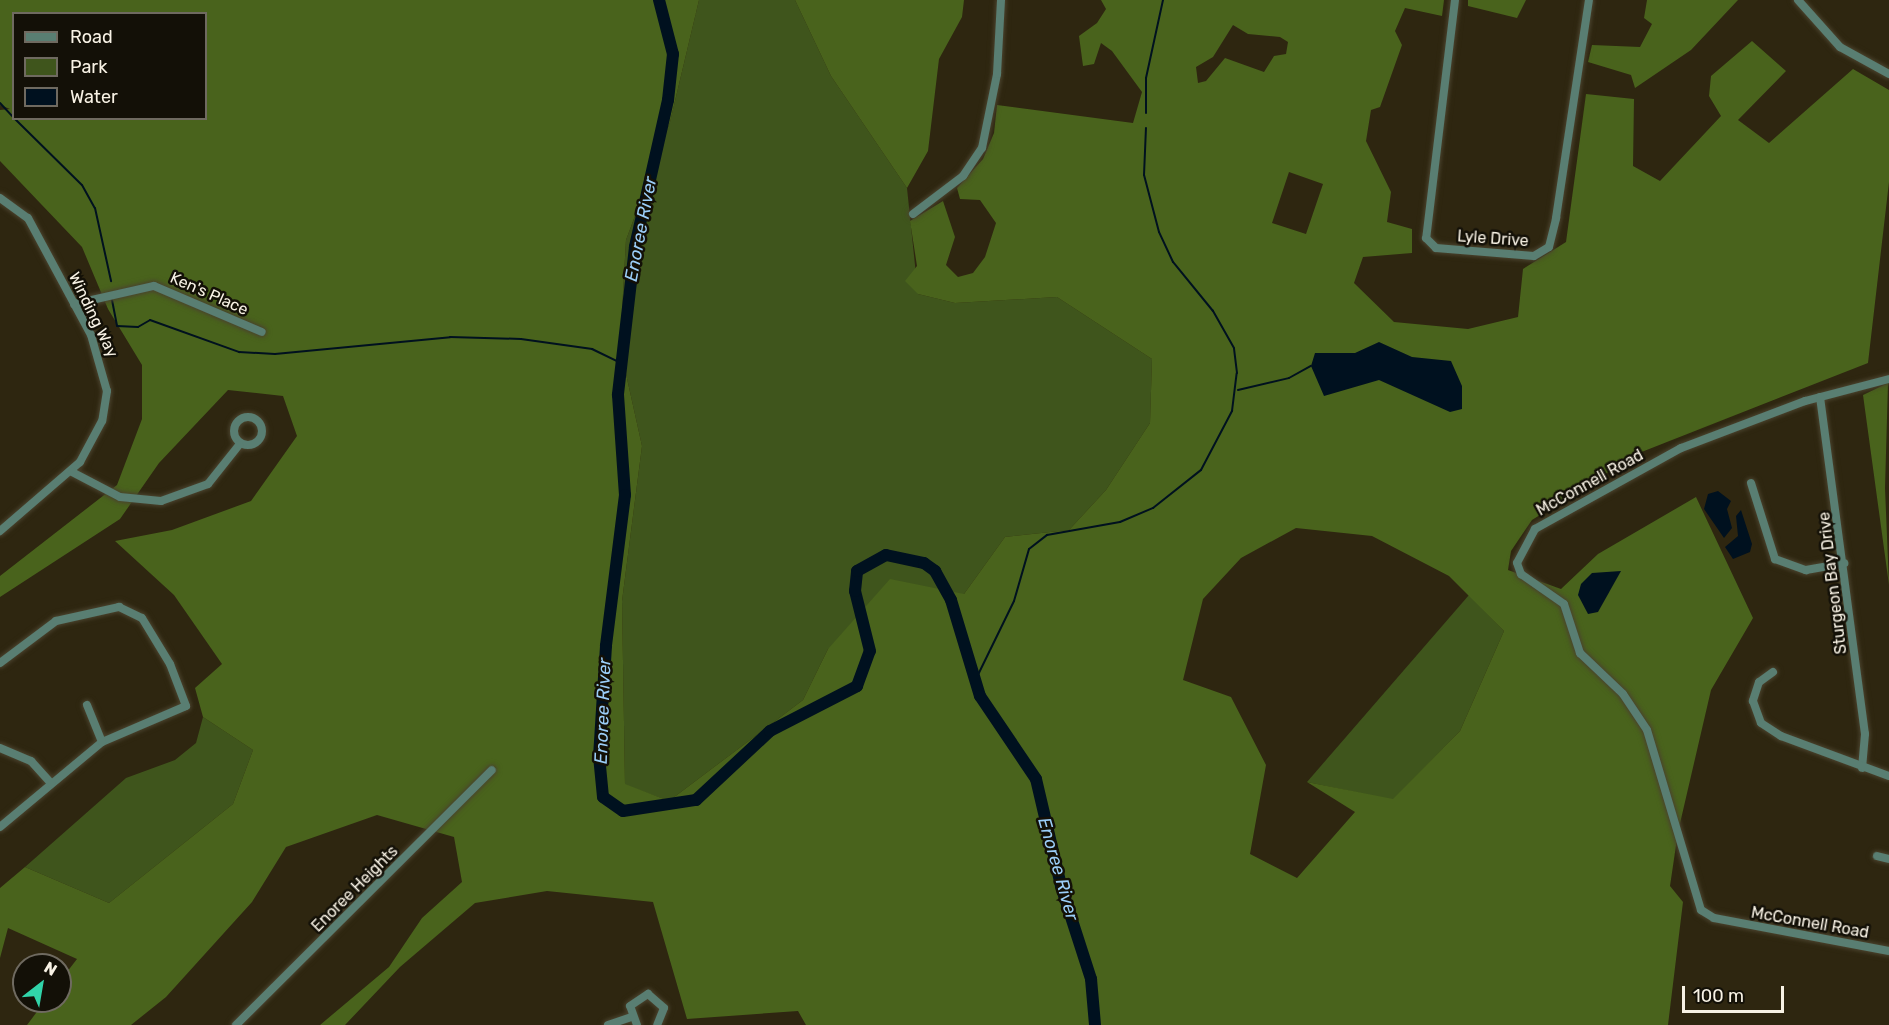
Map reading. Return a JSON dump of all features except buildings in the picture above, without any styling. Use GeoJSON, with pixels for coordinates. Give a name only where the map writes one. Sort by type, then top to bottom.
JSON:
{"type":"FeatureCollection","features":[{"type":"Feature","properties":{"kind":"street"},"geometry":{"type":"LineString","coordinates":[[913,214],[963,176],[982,148],[997,74],[1001,0]]}},
{"type":"Feature","properties":{"kind":"street","name":"Lyle Drive"},"geometry":{"type":"LineString","coordinates":[[1455,0],[1426,238],[1436,248],[1534,256],[1549,247],[1556,218],[1589,0]]}},
{"type":"Feature","properties":{"kind":"street"},"geometry":{"type":"LineString","coordinates":[[1798,0],[1840,47],[1889,74]]}},
{"type":"Feature","properties":{"kind":"street","name":"Winding Way"},"geometry":{"type":"LineString","coordinates":[[0,198],[28,218],[100,354],[107,391],[98,431],[72,472],[0,531]]}},
{"type":"Feature","properties":{"kind":"street","name":"Ken's Place"},"geometry":{"type":"LineString","coordinates":[[74,304],[154,286],[262,332]]}},
{"type":"Feature","properties":{"kind":"street","name":"McConnell Road"},"geometry":{"type":"LineString","coordinates":[[1889,378],[1820,397],[1681,448],[1544,523],[1522,545],[1518,568],[1560,598],[1580,653],[1623,693],[1647,730],[1662,766],[1692,894],[1701,910],[1714,918],[1889,951]]}},
{"type":"Feature","properties":{"kind":"street","name":"Sturgeon Bay Drive"},"geometry":{"type":"LineString","coordinates":[[1820,397],[1844,563],[1865,734],[1862,768]]}},
{"type":"Feature","properties":{"kind":"street"},"geometry":{"type":"LineString","coordinates":[[72,472],[120,497],[161,501],[213,481],[239,445]]}},
{"type":"Feature","properties":{"kind":"street"},"geometry":{"type":"LineString","coordinates":[[1751,483],[1775,559],[1806,570],[1844,563]]}},
{"type":"Feature","properties":{"kind":"street"},"geometry":{"type":"LineString","coordinates":[[0,663],[56,621],[119,607],[142,618],[170,664],[186,706],[102,742],[0,827]]}},
{"type":"Feature","properties":{"kind":"street"},"geometry":{"type":"LineString","coordinates":[[1773,672],[1759,682],[1754,701],[1761,723],[1862,768],[1889,776]]}},
{"type":"Feature","properties":{"kind":"street"},"geometry":{"type":"LineString","coordinates":[[87,705],[102,742]]}},
{"type":"Feature","properties":{"kind":"street"},"geometry":{"type":"LineString","coordinates":[[0,748],[31,761],[51,783]]}},
{"type":"Feature","properties":{"kind":"street","name":"Enoree Heights"},"geometry":{"type":"LineString","coordinates":[[236,1025],[492,770]]}},
{"type":"Feature","properties":{"kind":"street"},"geometry":{"type":"LineString","coordinates":[[1877,856],[1889,859]]}},
{"type":"Feature","properties":{"kind":"street"},"geometry":{"type":"LineString","coordinates":[[637,1025],[631,1017],[634,999],[652,994],[664,1008],[657,1025]]}},
{"type":"Feature","properties":{"kind":"street"},"geometry":{"type":"LineString","coordinates":[[608,1025],[631,1017]]}},
{"type":"Feature","properties":{"kind":"green space"},"geometry":{"type":"Polygon","coordinates":[[[0,0],[699,0],[670,122],[626,240],[620,347],[642,446],[622,601],[625,784],[669,801],[803,700],[828,649],[890,579],[964,594],[1005,537],[1069,530],[1106,490],[1150,423],[1152,359],[1057,297],[955,303],[918,294],[905,281],[917,266],[910,221],[943,201],[955,237],[946,265],[958,277],[973,273],[985,257],[996,223],[980,200],[960,199],[957,188],[983,159],[994,133],[997,105],[1133,123],[1142,92],[1112,51],[1101,43],[1094,64],[1083,66],[1079,36],[1097,23],[1106,9],[1101,0],[1444,0],[1442,16],[1405,8],[1395,31],[1402,45],[1380,107],[1371,110],[1366,141],[1391,192],[1387,222],[1412,229],[1412,253],[1363,257],[1354,283],[1394,322],[1468,329],[1518,317],[1523,269],[1566,242],[1586,94],[1634,99],[1633,166],[1660,181],[1721,116],[1709,96],[1711,76],[1752,41],[1786,71],[1738,120],[1769,143],[1853,69],[1889,90],[1889,182],[1868,363],[1639,453],[1532,520],[1511,551],[1508,570],[1561,589],[1598,554],[1696,497],[1753,618],[1711,690],[1678,832],[1670,886],[1683,902],[1668,1025],[806,1025],[798,1011],[687,1019],[653,902],[547,891],[475,903],[400,967],[345,1025],[320,1025],[389,967],[422,918],[462,882],[454,837],[377,815],[286,847],[252,902],[166,997],[131,1025],[27,1025],[36,1013],[72,1013],[72,965],[77,959],[72,957],[72,953],[64,953],[8,928],[0,958],[0,888],[25,867],[109,903],[233,804],[253,750],[203,717],[195,688],[222,664],[174,595],[115,541],[172,530],[251,501],[297,436],[283,396],[228,390],[159,463],[120,519],[0,597],[0,576],[117,485],[142,419],[142,365],[108,309],[82,247],[0,161],[0,110],[10,109],[0,105],[0,0]],[[1233,25],[1213,57],[1196,67],[1198,83],[1206,81],[1225,58],[1264,72],[1274,56],[1286,54],[1288,42],[1280,37],[1248,34],[1233,25]],[[1289,172],[1272,223],[1306,234],[1323,184],[1289,172]],[[1296,528],[1241,558],[1203,599],[1183,680],[1231,697],[1266,765],[1250,854],[1297,878],[1355,812],[1307,782],[1393,799],[1460,731],[1504,631],[1449,576],[1372,536],[1296,528]]]}},
{"type":"Feature","properties":{"kind":"green space"},"geometry":{"type":"Polygon","coordinates":[[[699,0],[795,0],[831,76],[907,188],[918,294],[955,303],[1057,297],[1152,359],[1150,423],[1106,490],[1069,530],[1005,537],[964,594],[828,649],[803,700],[669,801],[625,785],[622,601],[642,446],[620,347],[626,240],[670,122],[699,0]]]}},
{"type":"Feature","properties":{"kind":"green space"},"geometry":{"type":"Polygon","coordinates":[[[795,0],[964,0],[962,17],[939,59],[928,151],[907,188],[831,76],[795,0]]]}},
{"type":"Feature","properties":{"kind":"green space"},"geometry":{"type":"Polygon","coordinates":[[[1468,0],[1526,0],[1517,18],[1468,6],[1468,0]]]}},
{"type":"Feature","properties":{"kind":"green space"},"geometry":{"type":"Polygon","coordinates":[[[1647,0],[1738,0],[1691,50],[1635,88],[1631,75],[1588,62],[1592,45],[1640,47],[1652,24],[1644,18],[1647,0]]]}},
{"type":"Feature","properties":{"kind":"green space"},"geometry":{"type":"Polygon","coordinates":[[[1888,383],[1885,488],[1889,585],[1863,395],[1888,383]]]}},
{"type":"Feature","properties":{"kind":"green space"},"geometry":{"type":"Polygon","coordinates":[[[1469,595],[1504,631],[1460,731],[1393,800],[1307,782],[1469,595]]]}},
{"type":"Feature","properties":{"kind":"green space"},"geometry":{"type":"Polygon","coordinates":[[[203,717],[253,750],[233,804],[109,903],[25,867],[126,778],[175,760],[196,743],[203,717]]]}},
{"type":"Feature","properties":{"kind":"water"},"geometry":{"type":"Polygon","coordinates":[[[1379,342],[1412,357],[1451,361],[1462,386],[1462,409],[1450,412],[1379,380],[1324,396],[1311,366],[1315,353],[1355,353],[1379,342]]]}},
{"type":"Feature","properties":{"kind":"water"},"geometry":{"type":"Polygon","coordinates":[[[1718,491],[1731,501],[1727,509],[1732,528],[1724,538],[1704,509],[1708,494],[1718,491]]]}},
{"type":"Feature","properties":{"kind":"water"},"geometry":{"type":"Polygon","coordinates":[[[1741,510],[1752,544],[1750,552],[1733,559],[1725,547],[1738,536],[1736,516],[1741,510]]]}},
{"type":"Feature","properties":{"kind":"water"},"geometry":{"type":"Polygon","coordinates":[[[1621,571],[1598,612],[1588,614],[1578,595],[1581,584],[1592,573],[1621,571]]]}},
{"type":"Feature","properties":{"kind":"waterway","name":"Enoree River"},"geometry":{"type":"LineString","coordinates":[[659,0],[673,54],[668,100],[635,247],[618,395],[625,495],[606,646],[599,756],[603,797],[623,811],[696,800],[770,731],[857,686],[870,651],[855,591],[857,571],[886,555],[924,563],[935,571],[951,600],[980,696],[1036,779],[1061,886],[1091,979],[1095,1025]]}},
{"type":"Feature","properties":{"kind":"waterway"},"geometry":{"type":"LineString","coordinates":[[1146,113],[1146,78],[1163,0]]}},
{"type":"Feature","properties":{"kind":"waterway"},"geometry":{"type":"LineString","coordinates":[[0,103],[12,116]]}},
{"type":"Feature","properties":{"kind":"waterway"},"geometry":{"type":"LineString","coordinates":[[16,120],[82,185],[95,208],[111,281]]}},
{"type":"Feature","properties":{"kind":"waterway"},"geometry":{"type":"LineString","coordinates":[[974,683],[1014,601],[1029,549],[1047,535],[1120,522],[1153,508],[1201,470],[1232,411],[1237,373],[1234,348],[1213,311],[1173,262],[1159,232],[1144,175],[1146,128]]}},
{"type":"Feature","properties":{"kind":"waterway"},"geometry":{"type":"LineString","coordinates":[[112,300],[117,326],[138,327],[150,320],[239,352],[275,354],[450,337],[521,339],[592,349],[625,365]]}},
{"type":"Feature","properties":{"kind":"waterway"},"geometry":{"type":"LineString","coordinates":[[1238,390],[1289,378],[1311,366]]}}]}
